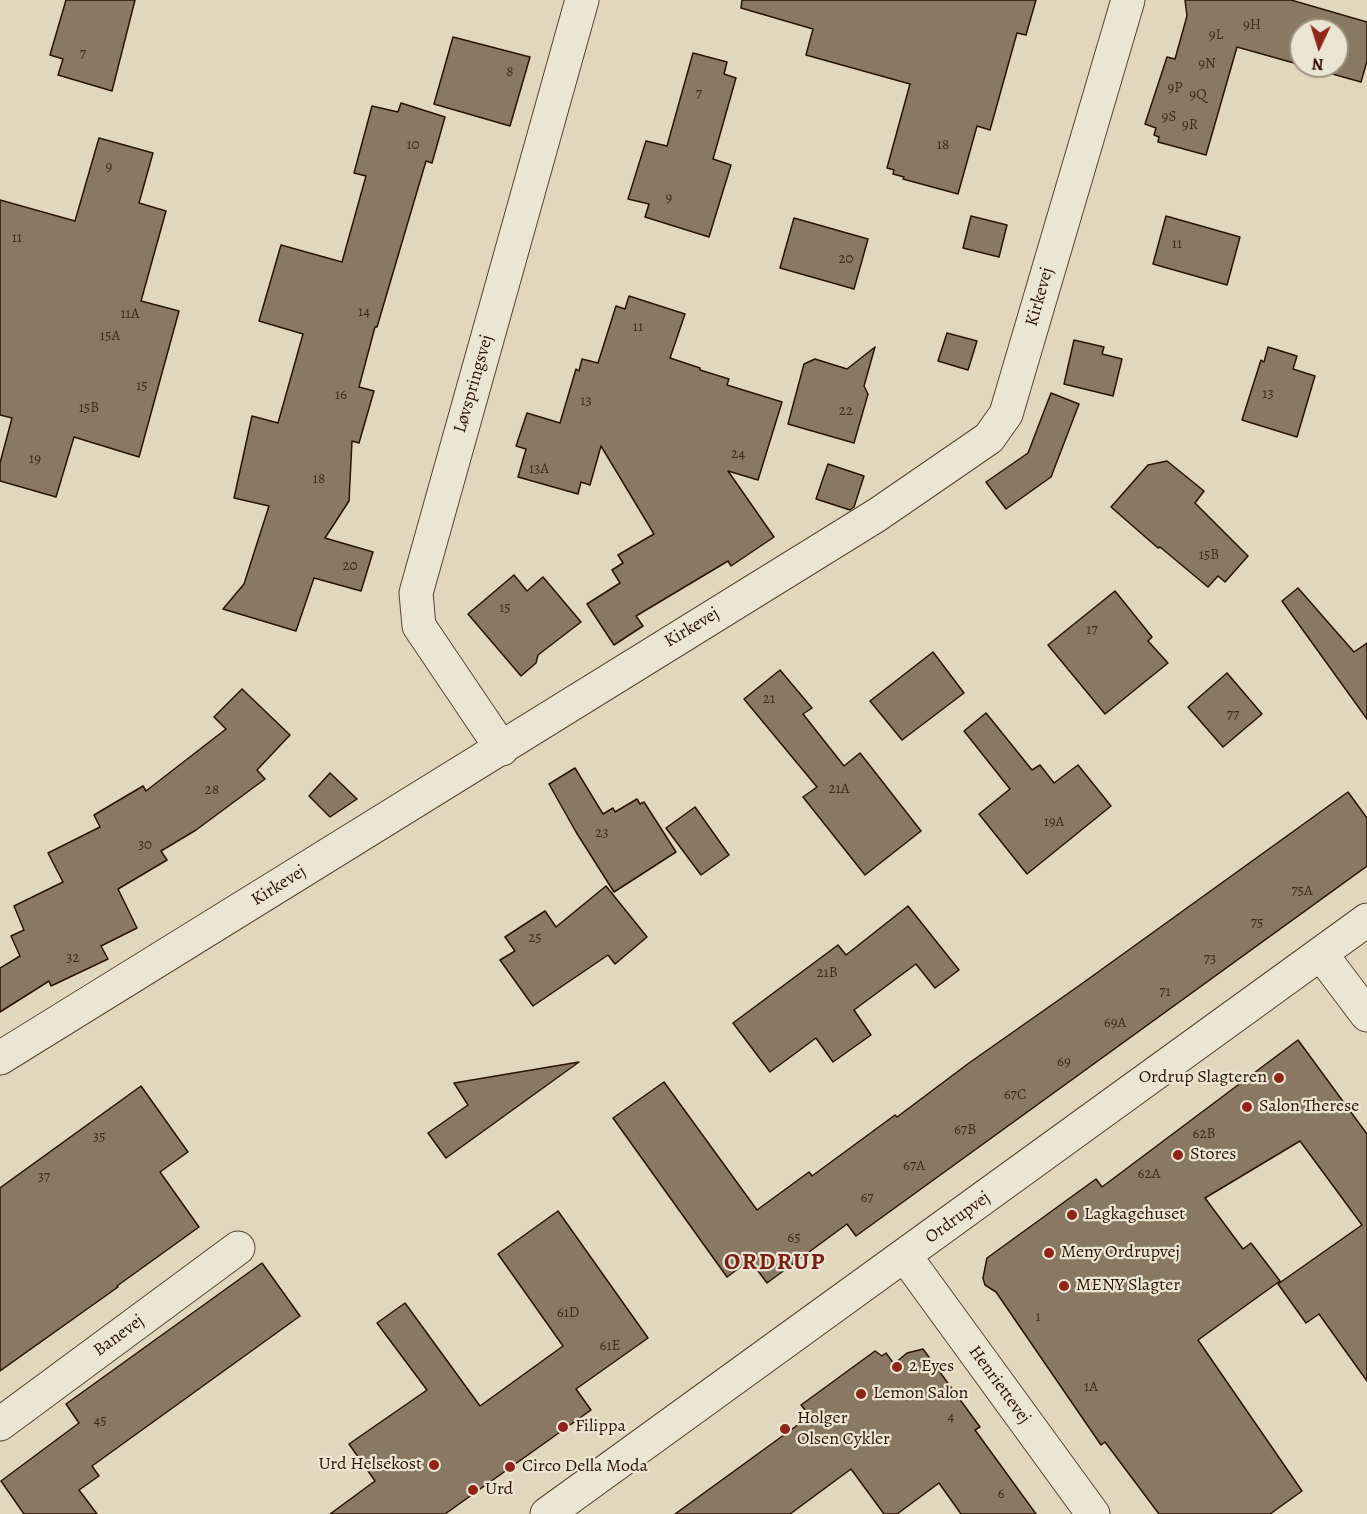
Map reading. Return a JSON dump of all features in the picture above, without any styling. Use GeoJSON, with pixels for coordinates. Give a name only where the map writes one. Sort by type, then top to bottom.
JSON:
{"type":"FeatureCollection","features":[{"type":"Feature","properties":{"kind":"street","name":"Løvspringsvej"},"geometry":{"type":"LineString","coordinates":[[502,749],[419,626],[416,593],[582,0]]}},
{"type":"Feature","properties":{"kind":"street","name":"Kirkevej"},"geometry":{"type":"LineString","coordinates":[[0,1058],[877,515],[989,438],[1006,414],[1128,0]]}},
{"type":"Feature","properties":{"kind":"street","name":"Ordrupvej"},"geometry":{"type":"LineString","coordinates":[[547,1514],[1367,920]]}},
{"type":"Feature","properties":{"kind":"street"},"geometry":{"type":"LineString","coordinates":[[1321,954],[1367,1015]]}},
{"type":"Feature","properties":{"kind":"street","name":"Banevej"},"geometry":{"type":"LineString","coordinates":[[0,1424],[238,1248]]}},
{"type":"Feature","properties":{"kind":"street","name":"Henriettevej"},"geometry":{"type":"LineString","coordinates":[[905,1256],[1093,1514]]}},
{"type":"Feature","properties":{"kind":"building"},"geometry":{"type":"Polygon","coordinates":[[[66,0],[135,0],[112,91],[58,75],[63,59],[50,55],[66,0]]]}},
{"type":"Feature","properties":{"kind":"building"},"geometry":{"type":"Polygon","coordinates":[[[742,0],[1036,0],[1026,35],[1017,33],[990,130],[977,126],[958,194],[903,179],[904,177],[893,174],[894,170],[887,168],[910,84],[806,55],[813,29],[741,8],[742,0]]]}},
{"type":"Feature","properties":{"kind":"building"},"geometry":{"type":"Polygon","coordinates":[[[1185,0],[1291,0],[1367,22],[1367,61],[1361,82],[1347,78],[1349,78],[1349,18],[1289,18],[1289,62],[1237,47],[1206,155],[1158,142],[1159,137],[1154,135],[1156,128],[1145,124],[1167,57],[1175,59],[1187,16],[1185,0]]]}},
{"type":"Feature","properties":{"kind":"building"},"geometry":{"type":"Polygon","coordinates":[[[453,37],[530,57],[510,126],[434,104],[453,37]]]}},
{"type":"Feature","properties":{"kind":"building"},"geometry":{"type":"Polygon","coordinates":[[[693,53],[727,62],[724,74],[736,78],[713,159],[731,165],[709,237],[645,217],[649,204],[628,199],[646,141],[667,146],[693,53]]]}},
{"type":"Feature","properties":{"kind":"building"},"geometry":{"type":"Polygon","coordinates":[[[401,103],[445,117],[432,163],[426,161],[359,387],[374,391],[359,443],[352,441],[349,501],[325,538],[373,552],[361,591],[314,578],[296,631],[223,609],[244,584],[269,506],[234,498],[252,416],[278,423],[303,334],[259,321],[281,245],[342,262],[366,176],[354,173],[372,106],[398,112],[401,103]]]}},
{"type":"Feature","properties":{"kind":"building"},"geometry":{"type":"Polygon","coordinates":[[[99,138],[153,153],[139,203],[166,211],[141,301],[179,311],[139,457],[74,437],[56,497],[0,481],[0,463],[12,418],[0,415],[0,200],[75,221],[99,138]]]}},
{"type":"Feature","properties":{"kind":"building"},"geometry":{"type":"Polygon","coordinates":[[[971,216],[1007,225],[999,257],[963,248],[971,216]]]}},
{"type":"Feature","properties":{"kind":"building"},"geometry":{"type":"Polygon","coordinates":[[[1166,216],[1240,237],[1227,285],[1153,264],[1166,216]]]}},
{"type":"Feature","properties":{"kind":"building"},"geometry":{"type":"Polygon","coordinates":[[[794,218],[868,239],[854,289],[780,268],[794,218]]]}},
{"type":"Feature","properties":{"kind":"building"},"geometry":{"type":"Polygon","coordinates":[[[629,296],[685,314],[670,358],[729,379],[727,385],[782,402],[758,480],[728,471],[774,537],[731,566],[728,561],[636,616],[643,626],[614,645],[587,604],[620,583],[612,570],[623,563],[618,555],[654,534],[601,446],[590,485],[581,482],[578,494],[518,477],[526,449],[516,446],[527,413],[560,423],[576,369],[579,371],[582,359],[598,363],[616,306],[625,309],[629,296]]]}},
{"type":"Feature","properties":{"kind":"building"},"geometry":{"type":"Polygon","coordinates":[[[947,333],[977,341],[968,370],[938,361],[947,333]]]}},
{"type":"Feature","properties":{"kind":"building"},"geometry":{"type":"Polygon","coordinates":[[[1074,340],[1104,347],[1102,354],[1122,359],[1113,396],[1064,384],[1074,340]]]}},
{"type":"Feature","properties":{"kind":"building"},"geometry":{"type":"Polygon","coordinates":[[[875,347],[864,386],[868,394],[854,443],[788,424],[804,364],[815,359],[847,369],[875,347]]]}},
{"type":"Feature","properties":{"kind":"building"},"geometry":{"type":"Polygon","coordinates":[[[1268,347],[1297,356],[1293,369],[1315,376],[1297,437],[1242,420],[1261,360],[1264,362],[1268,347]]]}},
{"type":"Feature","properties":{"kind":"building"},"geometry":{"type":"Polygon","coordinates":[[[1051,393],[1079,404],[1051,477],[1006,509],[986,482],[1028,453],[1051,393]]]}},
{"type":"Feature","properties":{"kind":"building"},"geometry":{"type":"Polygon","coordinates":[[[1167,461],[1204,491],[1195,503],[1248,556],[1225,582],[1218,576],[1208,587],[1111,507],[1148,465],[1167,461]]]}},
{"type":"Feature","properties":{"kind":"building"},"geometry":{"type":"Polygon","coordinates":[[[828,464],[864,476],[854,507],[850,510],[816,499],[828,464]]]}},
{"type":"Feature","properties":{"kind":"building"},"geometry":{"type":"Polygon","coordinates":[[[514,575],[527,591],[543,577],[581,622],[538,655],[536,663],[521,676],[468,614],[514,575]]]}},
{"type":"Feature","properties":{"kind":"building"},"geometry":{"type":"Polygon","coordinates":[[[1298,588],[1354,652],[1367,643],[1367,719],[1282,601],[1298,588]]]}},
{"type":"Feature","properties":{"kind":"building"},"geometry":{"type":"Polygon","coordinates":[[[1115,591],[1152,637],[1148,641],[1168,663],[1105,714],[1048,645],[1115,591]]]}},
{"type":"Feature","properties":{"kind":"building"},"geometry":{"type":"Polygon","coordinates":[[[933,652],[964,693],[902,740],[870,701],[933,652]]]}},
{"type":"Feature","properties":{"kind":"building"},"geometry":{"type":"Polygon","coordinates":[[[780,670],[812,708],[803,714],[844,766],[860,753],[921,831],[865,875],[803,797],[817,787],[744,699],[780,670]]]}},
{"type":"Feature","properties":{"kind":"building"},"geometry":{"type":"Polygon","coordinates":[[[1227,673],[1262,714],[1223,747],[1188,707],[1227,673]]]}},
{"type":"Feature","properties":{"kind":"building"},"geometry":{"type":"Polygon","coordinates":[[[242,689],[290,735],[257,770],[265,779],[196,830],[161,851],[167,860],[118,889],[137,928],[101,946],[108,959],[51,986],[49,981],[0,1012],[0,968],[20,956],[11,936],[24,930],[14,906],[63,882],[48,853],[100,827],[94,815],[143,786],[146,791],[226,729],[214,717],[242,689]]]}},
{"type":"Feature","properties":{"kind":"building"},"geometry":{"type":"Polygon","coordinates":[[[986,713],[1032,770],[1040,765],[1054,783],[1078,765],[1111,806],[1027,874],[979,814],[1010,789],[964,731],[986,713]]]}},
{"type":"Feature","properties":{"kind":"building"},"geometry":{"type":"Polygon","coordinates":[[[575,768],[603,814],[613,808],[615,812],[637,799],[640,804],[644,802],[676,852],[614,892],[549,784],[575,768]]]}},
{"type":"Feature","properties":{"kind":"building"},"geometry":{"type":"Polygon","coordinates":[[[330,773],[357,799],[330,817],[309,796],[330,773]]]}},
{"type":"Feature","properties":{"kind":"building"},"geometry":{"type":"Polygon","coordinates":[[[1348,792],[1367,818],[1367,866],[856,1236],[847,1224],[767,1283],[750,1260],[727,1277],[613,1118],[664,1082],[757,1210],[809,1172],[812,1176],[895,1115],[897,1117],[1348,792]]]}},
{"type":"Feature","properties":{"kind":"building"},"geometry":{"type":"Polygon","coordinates":[[[695,807],[729,855],[701,875],[666,828],[695,807]]]}},
{"type":"Feature","properties":{"kind":"building"},"geometry":{"type":"Polygon","coordinates":[[[606,886],[647,937],[615,964],[608,955],[533,1006],[500,960],[515,951],[505,937],[545,911],[556,927],[606,886]]]}},
{"type":"Feature","properties":{"kind":"building"},"geometry":{"type":"Polygon","coordinates":[[[908,906],[959,970],[935,988],[916,964],[854,1010],[871,1035],[833,1062],[816,1038],[770,1072],[733,1023],[838,945],[846,955],[908,906]]]}},
{"type":"Feature","properties":{"kind":"building"},"geometry":{"type":"Polygon","coordinates":[[[1298,1040],[1367,1134],[1367,1381],[1319,1314],[1306,1323],[1278,1284],[1362,1225],[1300,1141],[1205,1198],[1243,1249],[1251,1243],[1280,1281],[1198,1340],[1302,1491],[1270,1514],[1159,1514],[1105,1442],[1101,1445],[996,1292],[985,1285],[983,1278],[987,1258],[1096,1179],[1102,1187],[1298,1040]]]}},
{"type":"Feature","properties":{"kind":"building"},"geometry":{"type":"Polygon","coordinates":[[[579,1062],[446,1158],[428,1133],[468,1105],[454,1083],[579,1062]]]}},
{"type":"Feature","properties":{"kind":"building"},"geometry":{"type":"Polygon","coordinates":[[[141,1086],[188,1152],[160,1172],[199,1227],[0,1371],[0,1188],[141,1086]]]}},
{"type":"Feature","properties":{"kind":"building"},"geometry":{"type":"Polygon","coordinates":[[[558,1211],[648,1338],[576,1389],[591,1410],[445,1514],[330,1514],[375,1481],[349,1444],[427,1390],[377,1323],[405,1303],[480,1406],[563,1346],[498,1254],[558,1211]]]}},
{"type":"Feature","properties":{"kind":"building"},"geometry":{"type":"Polygon","coordinates":[[[262,1263],[300,1316],[92,1466],[99,1476],[79,1490],[97,1514],[24,1514],[1,1481],[79,1423],[66,1404],[262,1263]]]}},
{"type":"Feature","properties":{"kind":"building"},"geometry":{"type":"Polygon","coordinates":[[[923,1349],[980,1427],[975,1430],[1036,1514],[961,1514],[939,1483],[897,1514],[884,1514],[851,1469],[790,1514],[675,1514],[810,1416],[801,1405],[875,1351],[882,1356],[886,1353],[894,1364],[907,1353],[923,1349]]]}},
{"type":"Feature","properties":{"kind":"place","name":"Ordrup Slagteren"},"geometry":{"type":"Point","coordinates":[1279,1078]}},
{"type":"Feature","properties":{"kind":"place","name":"Salon Therese"},"geometry":{"type":"Point","coordinates":[1247,1107]}},
{"type":"Feature","properties":{"kind":"place","name":"Stores"},"geometry":{"type":"Point","coordinates":[1178,1155]}},
{"type":"Feature","properties":{"kind":"place","name":"Lagkagehuset"},"geometry":{"type":"Point","coordinates":[1072,1215]}},
{"type":"Feature","properties":{"kind":"place","name":"Meny Ordrupvej"},"geometry":{"type":"Point","coordinates":[1049,1253]}},
{"type":"Feature","properties":{"kind":"place","name":"MENY Slagter"},"geometry":{"type":"Point","coordinates":[1064,1286]}},
{"type":"Feature","properties":{"kind":"place","name":"2 Eyes"},"geometry":{"type":"Point","coordinates":[897,1367]}},
{"type":"Feature","properties":{"kind":"place","name":"Lemon Salon"},"geometry":{"type":"Point","coordinates":[861,1394]}},
{"type":"Feature","properties":{"kind":"place","name":"Filippa"},"geometry":{"type":"Point","coordinates":[563,1427]}},
{"type":"Feature","properties":{"kind":"place","name":"Holger Olsen Cykler"},"geometry":{"type":"Point","coordinates":[785,1429]}},
{"type":"Feature","properties":{"kind":"place","name":"Urd Helsekost"},"geometry":{"type":"Point","coordinates":[434,1465]}},
{"type":"Feature","properties":{"kind":"place","name":"Circo Della Moda"},"geometry":{"type":"Point","coordinates":[510,1467]}},
{"type":"Feature","properties":{"kind":"place","name":"Urd"},"geometry":{"type":"Point","coordinates":[473,1490]}},
{"type":"Feature","properties":{"kind":"district","name":"ORDRUP"},"geometry":{"type":"Point","coordinates":[775,1263]}}]}
